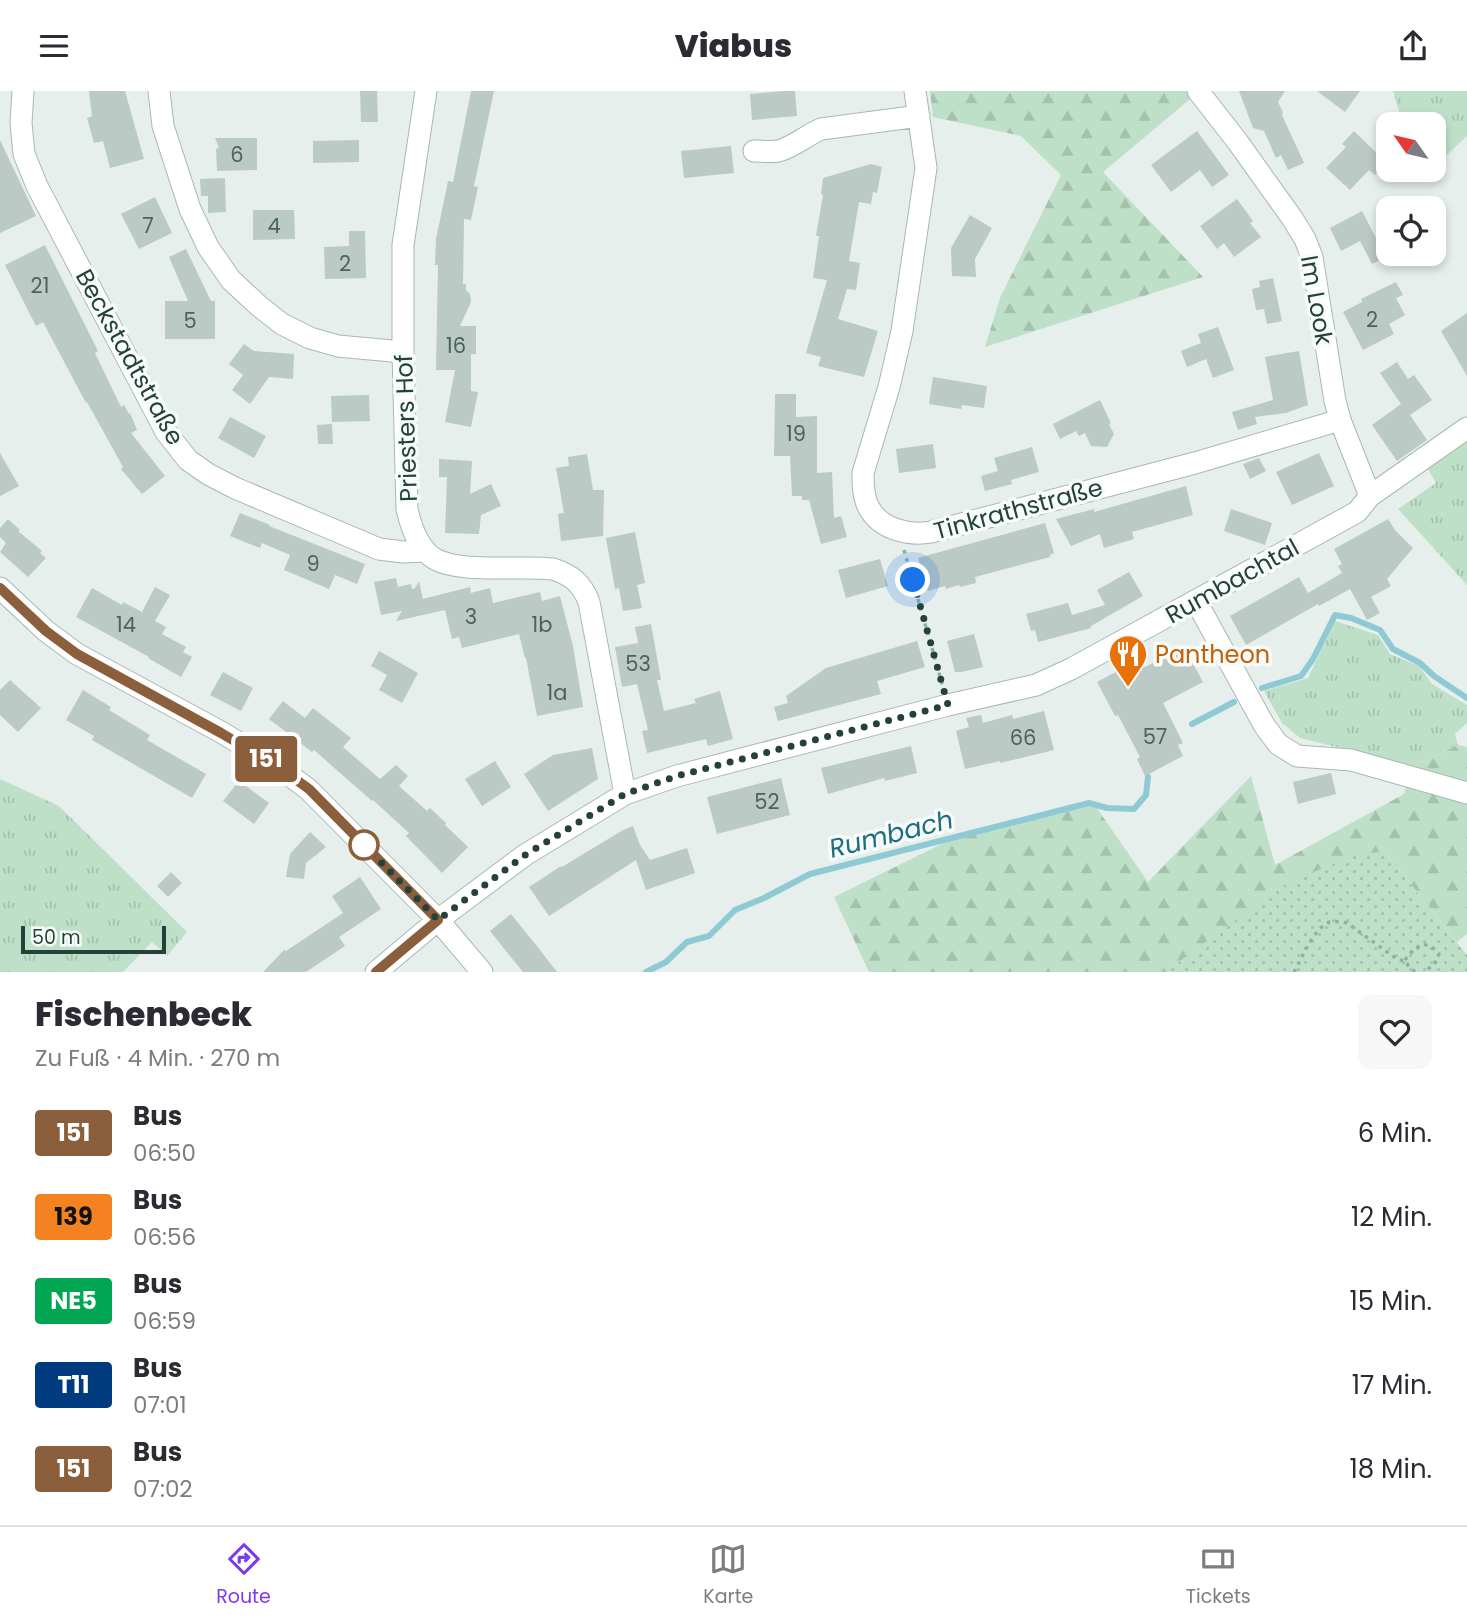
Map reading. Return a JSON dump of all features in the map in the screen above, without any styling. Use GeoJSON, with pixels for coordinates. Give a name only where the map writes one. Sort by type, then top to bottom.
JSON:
{"type":"FeatureCollection","features":[{"type":"Feature","properties":{"kind":"street","name":"Beckstadtstraße"},"geometry":{"type":"LineString","coordinates":[[23,91],[21,123],[24,154],[37,186],[166,432],[188,460],[235,488],[379,549],[425,551]]}},
{"type":"Feature","properties":{"kind":"street"},"geometry":{"type":"LineString","coordinates":[[159,91],[163,127],[190,209],[208,247],[231,280],[282,324],[310,338],[338,346],[403,352]]}},
{"type":"Feature","properties":{"kind":"street","name":"Priesters Hof"},"geometry":{"type":"LineString","coordinates":[[425,551],[411,528],[407,509],[403,245],[426,91]]}},
{"type":"Feature","properties":{"kind":"street","name":"Tinkrathstraße"},"geometry":{"type":"LineString","coordinates":[[915,91],[926,168],[902,331],[863,473],[867,505],[880,520],[898,531],[931,533],[1195,463],[1340,420]]}},
{"type":"Feature","properties":{"kind":"street","name":"Im Look"},"geometry":{"type":"LineString","coordinates":[[1198,91],[1237,141],[1305,239],[1312,257],[1335,401],[1370,496]]}},
{"type":"Feature","properties":{"kind":"street"},"geometry":{"type":"LineString","coordinates":[[754,151],[777,151],[821,129],[919,116]]}},
{"type":"Feature","properties":{"kind":"street","name":"Rumbachtal"},"geometry":{"type":"LineString","coordinates":[[376,972],[438,920],[525,855],[625,794],[677,776],[948,705],[1036,685],[1071,669],[1357,512],[1370,496],[1467,428]]}},
{"type":"Feature","properties":{"kind":"street"},"geometry":{"type":"LineString","coordinates":[[425,551],[436,560],[458,566],[540,567],[566,573],[578,581],[589,602],[625,794]]}},
{"type":"Feature","properties":{"kind":"street"},"geometry":{"type":"LineString","coordinates":[[0,588],[46,631],[77,654],[221,733],[277,766],[309,789],[438,920],[482,972]]}},
{"type":"Feature","properties":{"kind":"street"},"geometry":{"type":"LineString","coordinates":[[1196,601],[1264,725],[1278,744],[1297,756],[1351,760],[1467,793]]}},
{"type":"Feature","properties":{"kind":"path"},"geometry":{"type":"LineString","coordinates":[[898,531],[948,705]]}},
{"type":"Feature","properties":{"kind":"path"},"geometry":{"type":"LineString","coordinates":[[1294,972],[1322,927],[1329,922],[1340,921],[1355,927],[1397,959],[1405,961],[1415,972]]}},
{"type":"Feature","properties":{"kind":"path"},"geometry":{"type":"LineString","coordinates":[[1405,961],[1414,949],[1424,944],[1433,947],[1439,954],[1435,963],[1425,972]]}},
{"type":"Feature","properties":{"kind":"green space"},"geometry":{"type":"Polygon","coordinates":[[[930,91],[1194,91],[1196,94],[1103,172],[1203,277],[985,347],[1000,298],[1061,175],[1021,136],[933,117],[930,91]]]}},
{"type":"Feature","properties":{"kind":"green space"},"geometry":{"type":"Polygon","coordinates":[[[1393,91],[1467,91],[1467,136],[1446,156],[1446,112],[1399,112],[1393,91]]]}},
{"type":"Feature","properties":{"kind":"green space"},"geometry":{"type":"Polygon","coordinates":[[[1467,441],[1467,585],[1398,509],[1436,483],[1428,469],[1467,441]]]}},
{"type":"Feature","properties":{"kind":"green space"},"geometry":{"type":"Polygon","coordinates":[[[1335,621],[1378,635],[1390,654],[1419,666],[1432,684],[1467,705],[1467,723],[1455,734],[1458,745],[1413,766],[1300,738],[1282,723],[1264,691],[1308,678],[1335,621]]]}},
{"type":"Feature","properties":{"kind":"green space"},"geometry":{"type":"Polygon","coordinates":[[[1458,745],[1467,747],[1467,934],[1457,942],[1385,852],[1193,951],[1167,972],[869,972],[834,897],[956,837],[1092,801],[1148,882],[1251,776],[1275,865],[1404,794],[1413,766],[1458,745]]]}},
{"type":"Feature","properties":{"kind":"green space"},"geometry":{"type":"Polygon","coordinates":[[[0,779],[59,806],[187,932],[167,956],[152,942],[123,972],[0,972],[0,779]]]}},
{"type":"Feature","properties":{"kind":"green space"},"geometry":{"type":"Polygon","coordinates":[[[1385,852],[1467,955],[1467,972],[1167,972],[1290,881],[1362,853],[1385,852]]]}},
{"type":"Feature","properties":{"kind":"building"},"geometry":{"type":"Polygon","coordinates":[[[89,91],[125,91],[144,159],[110,168],[103,141],[94,143],[87,118],[92,116],[89,91]]]}},
{"type":"Feature","properties":{"kind":"building"},"geometry":{"type":"Polygon","coordinates":[[[360,91],[377,91],[378,122],[361,122],[360,91]]]}},
{"type":"Feature","properties":{"kind":"building"},"geometry":{"type":"Polygon","coordinates":[[[471,91],[494,91],[474,186],[478,187],[471,220],[464,219],[463,284],[466,284],[471,302],[460,326],[476,326],[476,354],[471,354],[471,391],[478,392],[471,427],[445,422],[455,370],[436,370],[438,265],[435,265],[436,239],[448,181],[453,182],[471,91]]]}},
{"type":"Feature","properties":{"kind":"building"},"geometry":{"type":"Polygon","coordinates":[[[795,91],[797,116],[752,120],[750,94],[795,91]]]}},
{"type":"Feature","properties":{"kind":"building"},"geometry":{"type":"Polygon","coordinates":[[[1239,91],[1285,91],[1278,102],[1304,163],[1288,170],[1281,155],[1276,158],[1264,131],[1253,128],[1239,91]]]}},
{"type":"Feature","properties":{"kind":"building"},"geometry":{"type":"Polygon","coordinates":[[[1317,91],[1360,91],[1345,112],[1317,91]]]}},
{"type":"Feature","properties":{"kind":"building"},"geometry":{"type":"Polygon","coordinates":[[[1197,131],[1229,175],[1212,187],[1200,170],[1171,192],[1151,165],[1197,131]]]}},
{"type":"Feature","properties":{"kind":"building"},"geometry":{"type":"Polygon","coordinates":[[[1354,131],[1376,152],[1376,174],[1369,170],[1350,190],[1326,168],[1346,147],[1342,144],[1354,131]]]}},
{"type":"Feature","properties":{"kind":"building"},"geometry":{"type":"Polygon","coordinates":[[[215,138],[257,138],[257,170],[217,171],[216,149],[219,148],[215,138]]]}},
{"type":"Feature","properties":{"kind":"building"},"geometry":{"type":"Polygon","coordinates":[[[0,140],[36,216],[0,233],[0,140]]]}},
{"type":"Feature","properties":{"kind":"building"},"geometry":{"type":"Polygon","coordinates":[[[359,140],[359,162],[313,163],[313,141],[359,140]]]}},
{"type":"Feature","properties":{"kind":"building"},"geometry":{"type":"Polygon","coordinates":[[[731,146],[734,173],[684,178],[681,151],[731,146]]]}},
{"type":"Feature","properties":{"kind":"building"},"geometry":{"type":"Polygon","coordinates":[[[871,164],[882,167],[877,193],[873,192],[871,204],[859,202],[849,261],[860,263],[856,290],[847,289],[838,319],[878,331],[864,377],[818,366],[821,357],[806,353],[827,280],[813,278],[823,178],[871,164]]]}},
{"type":"Feature","properties":{"kind":"building"},"geometry":{"type":"Polygon","coordinates":[[[225,178],[226,212],[208,213],[208,196],[201,196],[200,179],[225,178]]]}},
{"type":"Feature","properties":{"kind":"building"},"geometry":{"type":"Polygon","coordinates":[[[155,197],[172,233],[139,249],[121,214],[155,197]]]}},
{"type":"Feature","properties":{"kind":"building"},"geometry":{"type":"Polygon","coordinates":[[[1237,199],[1261,237],[1234,257],[1224,243],[1217,249],[1200,226],[1237,199]]]}},
{"type":"Feature","properties":{"kind":"building"},"geometry":{"type":"Polygon","coordinates":[[[253,210],[294,210],[295,239],[253,240],[253,210]]]}},
{"type":"Feature","properties":{"kind":"building"},"geometry":{"type":"Polygon","coordinates":[[[1362,211],[1376,238],[1376,262],[1372,264],[1360,241],[1341,251],[1330,228],[1362,211]]]}},
{"type":"Feature","properties":{"kind":"building"},"geometry":{"type":"Polygon","coordinates":[[[970,215],[992,228],[975,259],[976,277],[952,276],[951,248],[970,215]]]}},
{"type":"Feature","properties":{"kind":"building"},"geometry":{"type":"Polygon","coordinates":[[[349,231],[365,231],[366,278],[325,279],[324,247],[349,246],[349,231]]]}},
{"type":"Feature","properties":{"kind":"building"},"geometry":{"type":"Polygon","coordinates":[[[45,245],[98,351],[95,353],[121,407],[124,405],[130,413],[137,430],[131,433],[165,476],[142,494],[121,469],[123,467],[43,322],[36,326],[5,265],[45,245]]]}},
{"type":"Feature","properties":{"kind":"building"},"geometry":{"type":"Polygon","coordinates":[[[186,249],[211,301],[215,301],[215,339],[165,339],[165,301],[188,301],[169,257],[186,249]]]}},
{"type":"Feature","properties":{"kind":"building"},"geometry":{"type":"Polygon","coordinates":[[[1273,278],[1282,321],[1267,324],[1264,309],[1256,310],[1252,289],[1260,287],[1259,281],[1273,278]]]}},
{"type":"Feature","properties":{"kind":"building"},"geometry":{"type":"Polygon","coordinates":[[[1396,282],[1403,295],[1396,298],[1405,315],[1389,324],[1394,334],[1363,350],[1343,312],[1362,302],[1361,299],[1396,282]]]}},
{"type":"Feature","properties":{"kind":"building"},"geometry":{"type":"Polygon","coordinates":[[[1467,313],[1467,376],[1441,331],[1467,313]]]}},
{"type":"Feature","properties":{"kind":"building"},"geometry":{"type":"Polygon","coordinates":[[[1218,327],[1234,370],[1213,378],[1206,359],[1187,367],[1181,351],[1201,343],[1198,334],[1218,327]]]}},
{"type":"Feature","properties":{"kind":"building"},"geometry":{"type":"Polygon","coordinates":[[[244,344],[254,351],[294,354],[293,379],[269,377],[250,404],[232,390],[243,375],[229,364],[244,344]]]}},
{"type":"Feature","properties":{"kind":"building"},"geometry":{"type":"Polygon","coordinates":[[[1299,351],[1308,405],[1286,413],[1255,417],[1257,424],[1238,430],[1232,412],[1273,400],[1265,357],[1299,351]]]}},
{"type":"Feature","properties":{"kind":"building"},"geometry":{"type":"Polygon","coordinates":[[[1397,362],[1408,379],[1414,375],[1432,400],[1410,415],[1427,440],[1397,461],[1372,425],[1401,404],[1380,373],[1397,362]]]}},
{"type":"Feature","properties":{"kind":"building"},"geometry":{"type":"Polygon","coordinates":[[[933,377],[987,386],[984,408],[962,405],[961,409],[929,404],[933,377]]]}},
{"type":"Feature","properties":{"kind":"building"},"geometry":{"type":"Polygon","coordinates":[[[775,394],[796,394],[796,417],[817,416],[817,473],[832,472],[834,518],[841,516],[847,537],[821,544],[809,500],[802,500],[802,496],[792,496],[790,456],[774,456],[775,394]]]}},
{"type":"Feature","properties":{"kind":"building"},"geometry":{"type":"Polygon","coordinates":[[[369,395],[370,421],[332,422],[331,396],[369,395]]]}},
{"type":"Feature","properties":{"kind":"building"},"geometry":{"type":"Polygon","coordinates":[[[1100,400],[1114,434],[1107,447],[1091,446],[1085,433],[1079,436],[1076,431],[1060,439],[1053,424],[1100,400]]]}},
{"type":"Feature","properties":{"kind":"building"},"geometry":{"type":"Polygon","coordinates":[[[230,417],[266,436],[254,458],[218,438],[230,417]]]}},
{"type":"Feature","properties":{"kind":"building"},"geometry":{"type":"Polygon","coordinates":[[[332,424],[333,444],[318,444],[317,425],[332,424]]]}},
{"type":"Feature","properties":{"kind":"building"},"geometry":{"type":"Polygon","coordinates":[[[933,444],[936,468],[899,473],[896,449],[933,444]]]}},
{"type":"Feature","properties":{"kind":"building"},"geometry":{"type":"Polygon","coordinates":[[[1032,447],[1039,472],[1011,480],[1012,484],[985,491],[981,476],[998,471],[994,458],[1032,447]]]}},
{"type":"Feature","properties":{"kind":"building"},"geometry":{"type":"Polygon","coordinates":[[[0,453],[19,486],[0,496],[0,453]]]}},
{"type":"Feature","properties":{"kind":"building"},"geometry":{"type":"Polygon","coordinates":[[[1319,453],[1334,486],[1292,505],[1276,472],[1319,453]]]}},
{"type":"Feature","properties":{"kind":"building"},"geometry":{"type":"Polygon","coordinates":[[[587,454],[593,490],[604,490],[603,536],[561,541],[558,514],[564,513],[556,468],[569,466],[568,457],[587,454]]]}},
{"type":"Feature","properties":{"kind":"building"},"geometry":{"type":"Polygon","coordinates":[[[1259,458],[1266,471],[1250,479],[1243,464],[1259,458]]]}},
{"type":"Feature","properties":{"kind":"building"},"geometry":{"type":"Polygon","coordinates":[[[439,459],[472,461],[470,494],[491,484],[501,506],[481,515],[479,534],[445,533],[447,477],[439,477],[439,459]]]}},
{"type":"Feature","properties":{"kind":"building"},"geometry":{"type":"Polygon","coordinates":[[[1186,486],[1193,515],[1132,532],[1134,539],[1104,548],[1100,534],[1071,546],[1056,519],[1094,509],[1094,512],[1186,486]]]}},
{"type":"Feature","properties":{"kind":"building"},"geometry":{"type":"Polygon","coordinates":[[[1231,509],[1272,523],[1265,545],[1224,531],[1231,509]]]}},
{"type":"Feature","properties":{"kind":"building"},"geometry":{"type":"Polygon","coordinates":[[[240,513],[365,564],[357,584],[335,575],[329,589],[284,570],[290,555],[262,543],[260,548],[230,536],[240,513]]]}},
{"type":"Feature","properties":{"kind":"building"},"geometry":{"type":"Polygon","coordinates":[[[8,519],[46,558],[28,577],[0,552],[6,543],[0,537],[0,528],[8,519]]]}},
{"type":"Feature","properties":{"kind":"building"},"geometry":{"type":"Polygon","coordinates":[[[1388,519],[1413,548],[1387,579],[1391,586],[1371,597],[1380,613],[1367,620],[1350,589],[1246,645],[1230,616],[1299,577],[1308,593],[1342,573],[1338,566],[1342,564],[1334,549],[1388,519]]]}},
{"type":"Feature","properties":{"kind":"building"},"geometry":{"type":"Polygon","coordinates":[[[1045,523],[1054,553],[1050,557],[975,577],[976,583],[946,589],[945,586],[928,591],[918,558],[1045,523]]]}},
{"type":"Feature","properties":{"kind":"building"},"geometry":{"type":"Polygon","coordinates":[[[635,532],[645,583],[637,585],[642,608],[623,611],[619,588],[615,589],[606,538],[635,532]]]}},
{"type":"Feature","properties":{"kind":"building"},"geometry":{"type":"Polygon","coordinates":[[[880,559],[888,586],[846,598],[838,570],[880,559]]]}},
{"type":"Feature","properties":{"kind":"building"},"geometry":{"type":"Polygon","coordinates":[[[1129,572],[1143,596],[1091,628],[1038,642],[1035,630],[1031,631],[1026,614],[1068,603],[1072,615],[1105,605],[1097,590],[1129,572]]]}},
{"type":"Feature","properties":{"kind":"building"},"geometry":{"type":"Polygon","coordinates":[[[396,578],[398,587],[411,584],[412,589],[419,581],[423,599],[470,587],[471,593],[490,588],[493,603],[540,592],[542,601],[560,596],[573,646],[583,707],[537,716],[519,634],[462,648],[459,637],[452,639],[445,610],[396,621],[402,611],[381,615],[374,582],[396,578]]]}},
{"type":"Feature","properties":{"kind":"building"},"geometry":{"type":"Polygon","coordinates":[[[155,587],[170,595],[155,621],[166,627],[162,634],[186,647],[183,652],[192,657],[181,677],[76,617],[92,588],[122,605],[123,602],[142,612],[155,587]]]}},
{"type":"Feature","properties":{"kind":"building"},"geometry":{"type":"Polygon","coordinates":[[[651,624],[661,680],[657,680],[664,711],[696,703],[694,699],[720,691],[733,739],[708,746],[706,739],[647,753],[642,731],[648,730],[637,684],[622,687],[615,647],[638,643],[635,627],[651,624]]]}},
{"type":"Feature","properties":{"kind":"building"},"geometry":{"type":"Polygon","coordinates":[[[974,634],[983,667],[955,672],[947,641],[974,634]]]}},
{"type":"Feature","properties":{"kind":"building"},"geometry":{"type":"Polygon","coordinates":[[[917,641],[925,667],[877,681],[881,694],[778,721],[774,707],[788,703],[786,696],[826,668],[917,641]]]}},
{"type":"Feature","properties":{"kind":"building"},"geometry":{"type":"Polygon","coordinates":[[[1184,647],[1203,682],[1163,703],[1183,743],[1178,745],[1183,756],[1145,776],[1137,759],[1140,757],[1097,682],[1140,659],[1145,667],[1184,647]]]}},
{"type":"Feature","properties":{"kind":"building"},"geometry":{"type":"Polygon","coordinates":[[[379,651],[418,673],[402,703],[379,690],[387,675],[371,666],[379,651]]]}},
{"type":"Feature","properties":{"kind":"building"},"geometry":{"type":"Polygon","coordinates":[[[223,672],[253,688],[241,711],[210,695],[223,672]]]}},
{"type":"Feature","properties":{"kind":"building"},"geometry":{"type":"Polygon","coordinates":[[[10,680],[41,708],[18,732],[0,715],[0,690],[10,680]]]}},
{"type":"Feature","properties":{"kind":"building"},"geometry":{"type":"Polygon","coordinates":[[[83,690],[111,707],[109,710],[150,735],[147,740],[206,774],[192,798],[92,740],[94,736],[66,720],[83,690]]]}},
{"type":"Feature","properties":{"kind":"building"},"geometry":{"type":"Polygon","coordinates":[[[283,701],[305,718],[313,708],[351,738],[343,747],[380,779],[396,765],[408,776],[399,786],[427,811],[430,808],[468,847],[442,873],[406,836],[409,833],[373,800],[314,750],[312,752],[269,719],[283,701]]]}},
{"type":"Feature","properties":{"kind":"building"},"geometry":{"type":"Polygon","coordinates":[[[1044,711],[1054,750],[965,769],[956,731],[969,727],[966,718],[981,715],[983,723],[1012,715],[1013,719],[1044,711]]]}},
{"type":"Feature","properties":{"kind":"building"},"geometry":{"type":"Polygon","coordinates":[[[911,746],[917,773],[885,781],[884,778],[828,794],[821,768],[911,746]]]}},
{"type":"Feature","properties":{"kind":"building"},"geometry":{"type":"Polygon","coordinates":[[[592,748],[598,779],[548,811],[524,774],[553,755],[592,748]]]}},
{"type":"Feature","properties":{"kind":"building"},"geometry":{"type":"Polygon","coordinates":[[[495,761],[511,787],[482,806],[465,779],[495,761]]]}},
{"type":"Feature","properties":{"kind":"building"},"geometry":{"type":"Polygon","coordinates":[[[1331,773],[1336,794],[1298,804],[1293,782],[1331,773]]]}},
{"type":"Feature","properties":{"kind":"building"},"geometry":{"type":"Polygon","coordinates":[[[781,778],[790,815],[717,834],[707,797],[781,778]]]}},
{"type":"Feature","properties":{"kind":"building"},"geometry":{"type":"Polygon","coordinates":[[[239,781],[269,803],[254,824],[223,801],[239,781]]]}},
{"type":"Feature","properties":{"kind":"building"},"geometry":{"type":"Polygon","coordinates":[[[633,826],[640,845],[650,860],[687,848],[695,873],[646,890],[636,860],[549,916],[529,887],[633,826]]]}},
{"type":"Feature","properties":{"kind":"building"},"geometry":{"type":"Polygon","coordinates":[[[310,832],[326,847],[306,863],[304,879],[286,877],[290,854],[310,832]]]}},
{"type":"Feature","properties":{"kind":"building"},"geometry":{"type":"Polygon","coordinates":[[[171,872],[182,883],[168,897],[157,886],[171,872]]]}},
{"type":"Feature","properties":{"kind":"building"},"geometry":{"type":"Polygon","coordinates":[[[360,877],[381,909],[339,937],[345,946],[306,972],[263,972],[284,950],[343,913],[332,896],[360,877]]]}},
{"type":"Feature","properties":{"kind":"building"},"geometry":{"type":"Polygon","coordinates":[[[511,914],[557,972],[523,972],[490,931],[511,914]]]}},
{"type":"Feature","properties":{"kind":"waterway","name":"Rumbach"},"geometry":{"type":"LineString","coordinates":[[1262,688],[1301,676],[1313,659],[1335,615],[1351,618],[1380,630],[1393,649],[1420,663],[1467,698]]}},
{"type":"Feature","properties":{"kind":"waterway","name":"Rumbach"},"geometry":{"type":"LineString","coordinates":[[1192,724],[1234,702]]}},
{"type":"Feature","properties":{"kind":"waterway","name":"Rumbach"},"geometry":{"type":"LineString","coordinates":[[646,972],[666,962],[687,942],[709,936],[735,910],[810,874],[1089,803],[1107,808],[1134,809],[1146,795],[1148,777]]}},
{"type":"Feature","properties":{"kind":"bus line","name":"151"},"geometry":{"type":"LineString","coordinates":[[0,588],[46,631],[77,654],[221,733],[277,766],[309,789],[438,920],[376,972]]}},
{"type":"Feature","properties":{"kind":"place","name":"Pantheon"},"geometry":{"type":"Point","coordinates":[1128,688]}},
{"type":"Feature","properties":{"kind":"route"},"geometry":{"type":"LineString","coordinates":[[364,845],[438,920],[525,855],[625,794],[677,776],[948,705],[913,580]]}}]}
